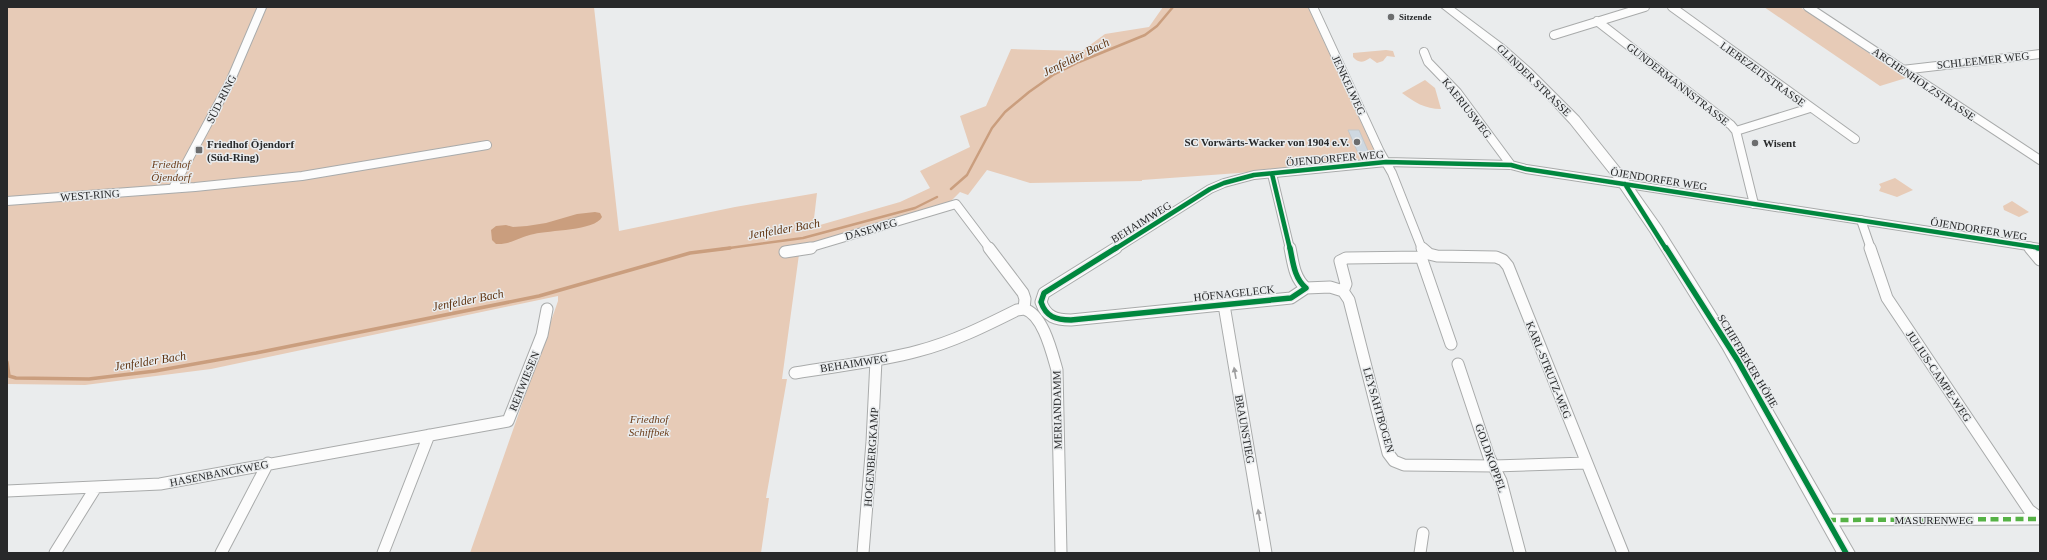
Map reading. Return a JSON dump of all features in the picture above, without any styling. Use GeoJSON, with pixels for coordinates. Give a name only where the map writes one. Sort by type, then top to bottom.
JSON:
{"type":"FeatureCollection","features":[{"type":"Feature","properties":{"kind":"main road","name":"GLINDER STRASSE"},"geometry":{"type":"LineString","coordinates":[[1446,7],[1490,39],[1543,86],[1592,140],[1625,184]]}},
{"type":"Feature","properties":{"kind":"main road","name":"SCHIFFBEKER HÖHE"},"geometry":{"type":"LineString","coordinates":[[1625,184],[1738,361],[1846,553]]}},
{"type":"Feature","properties":{"kind":"street","name":"SÜD-RING"},"geometry":{"type":"LineString","coordinates":[[173,188],[230,82],[262,7]]}},
{"type":"Feature","properties":{"kind":"street","name":"JENKELWEG"},"geometry":{"type":"LineString","coordinates":[[1313,7],[1386,162]]}},
{"type":"Feature","properties":{"kind":"street"},"geometry":{"type":"LineString","coordinates":[[1554,35],[1645,7]]}},
{"type":"Feature","properties":{"kind":"street","name":"LIEBEZEITSTRASSE"},"geometry":{"type":"LineString","coordinates":[[1672,7],[1855,139]]}},
{"type":"Feature","properties":{"kind":"street","name":"ARCHENHOLZSTRASSE"},"geometry":{"type":"LineString","coordinates":[[1808,7],[2040,160]]}},
{"type":"Feature","properties":{"kind":"street","name":"GUNDERMANNSTRASSE"},"geometry":{"type":"LineString","coordinates":[[1597,21],[1719,115],[1736,131],[1754,204]]}},
{"type":"Feature","properties":{"kind":"street","name":"KAERIUSWEG"},"geometry":{"type":"LineString","coordinates":[[1424,52],[1428,62],[1457,92],[1511,165]]}},
{"type":"Feature","properties":{"kind":"street","name":"SCHLEEMER WEG"},"geometry":{"type":"LineString","coordinates":[[1902,70],[2039,55]]}},
{"type":"Feature","properties":{"kind":"street"},"geometry":{"type":"LineString","coordinates":[[1736,131],[1810,108]]}},
{"type":"Feature","properties":{"kind":"street","name":"WEST-RING"},"geometry":{"type":"LineString","coordinates":[[7,201],[302,176],[487,146]]}},
{"type":"Feature","properties":{"kind":"street","name":"ÖJENDORFER WEG"},"geometry":{"type":"LineString","coordinates":[[1272,174],[1386,162],[1495,166],[1511,165],[1531,170],[2035,248]]}},
{"type":"Feature","properties":{"kind":"street"},"geometry":{"type":"LineString","coordinates":[[1386,162],[1392,173],[1421,246],[1426,253],[1421,257],[1451,344]]}},
{"type":"Feature","properties":{"kind":"street"},"geometry":{"type":"LineString","coordinates":[[1272,174],[1296,275],[1300,284],[1306,288]]}},
{"type":"Feature","properties":{"kind":"street","name":"BEHAIMWEG"},"geometry":{"type":"LineString","coordinates":[[1045,312],[1041,302],[1044,293],[1210,189],[1240,178],[1272,174]]}},
{"type":"Feature","properties":{"kind":"street","name":"DASEWEG"},"geometry":{"type":"LineString","coordinates":[[785,252],[810,248],[956,204],[1023,293],[1025,299],[1024,309]]}},
{"type":"Feature","properties":{"kind":"street","name":"JULIUS-CAMPE-WEG"},"geometry":{"type":"LineString","coordinates":[[1861,220],[1888,298],[2029,510],[2040,519]]}},
{"type":"Feature","properties":{"kind":"street"},"geometry":{"type":"LineString","coordinates":[[2035,248],[2040,260]]}},
{"type":"Feature","properties":{"kind":"street","name":"LEYSAHTBOGEN"},"geometry":{"type":"LineString","coordinates":[[1426,253],[1421,257],[1342,259],[1340,265],[1346,284],[1343,291],[1349,300],[1388,453],[1394,461],[1404,464],[1494,466],[1586,463]]}},
{"type":"Feature","properties":{"kind":"street","name":"KARL-STRUTZ-WEG"},"geometry":{"type":"LineString","coordinates":[[1426,253],[1438,256],[1496,256],[1503,260],[1508,266],[1623,553]]}},
{"type":"Feature","properties":{"kind":"street","name":"HÖFNAGELECK"},"geometry":{"type":"LineString","coordinates":[[1045,312],[1055,320],[1071,320],[1291,298],[1306,288],[1330,287],[1343,291]]}},
{"type":"Feature","properties":{"kind":"street","name":"BRAUNSTIEG"},"geometry":{"type":"LineString","coordinates":[[1224,305],[1266,553]]}},
{"type":"Feature","properties":{"kind":"street","name":"REHWIESEN"},"geometry":{"type":"LineString","coordinates":[[429,435],[508,421],[542,335],[547,309]]}},
{"type":"Feature","properties":{"kind":"street","name":"BEHAIMWEG"},"geometry":{"type":"LineString","coordinates":[[795,373],[904,355],[941,344],[975,331],[1017,310],[1024,309]]}},
{"type":"Feature","properties":{"kind":"street","name":"MERIANDAMM"},"geometry":{"type":"LineString","coordinates":[[1024,309],[1031,311],[1041,326],[1054,356],[1057,370],[1061,553]]}},
{"type":"Feature","properties":{"kind":"street","name":"HOGENBERGKAMP"},"geometry":{"type":"LineString","coordinates":[[863,553],[872,442],[876,360]]}},
{"type":"Feature","properties":{"kind":"street","name":"GOLDKOPPEL"},"geometry":{"type":"LineString","coordinates":[[1458,364],[1489,457],[1501,481],[1520,553]]}},
{"type":"Feature","properties":{"kind":"street"},"geometry":{"type":"LineString","coordinates":[[383,553],[429,435]]}},
{"type":"Feature","properties":{"kind":"street","name":"HASENBANCKWEG"},"geometry":{"type":"LineString","coordinates":[[7,491],[160,484],[268,463],[429,435]]}},
{"type":"Feature","properties":{"kind":"street"},"geometry":{"type":"LineString","coordinates":[[221,553],[268,463]]}},
{"type":"Feature","properties":{"kind":"street"},"geometry":{"type":"LineString","coordinates":[[54,553],[96,487]]}},
{"type":"Feature","properties":{"kind":"street","name":"MASURENWEG"},"geometry":{"type":"LineString","coordinates":[[1828,520],[2040,519]]}},
{"type":"Feature","properties":{"kind":"street"},"geometry":{"type":"LineString","coordinates":[[1420,553],[1423,533]]}},
{"type":"Feature","properties":{"kind":"green space"},"geometry":{"type":"Polygon","coordinates":[[[7,7],[594,7],[619,231],[735,207],[817,193],[813,227],[900,202],[930,188],[920,171],[970,147],[960,116],[986,106],[1011,49],[1082,51],[1105,34],[1149,27],[1163,7],[1308,7],[1374,150],[1365,159],[1239,173],[1142,181],[1030,183],[987,170],[968,195],[960,192],[946,206],[800,247],[782,379],[787,379],[766,498],[769,498],[761,553],[470,553],[558,301],[558,296],[211,369],[85,385],[7,384],[7,7]]]}},
{"type":"Feature","properties":{"kind":"green space"},"geometry":{"type":"Polygon","coordinates":[[[1764,7],[1800,7],[1906,78],[1880,86],[1764,7]]]}},
{"type":"Feature","properties":{"kind":"green space"},"geometry":{"type":"Polygon","coordinates":[[[1386,50],[1393,51],[1395,57],[1387,56],[1383,61],[1377,63],[1370,58],[1361,62],[1353,57],[1353,53],[1386,50]]]}},
{"type":"Feature","properties":{"kind":"green space"},"geometry":{"type":"Polygon","coordinates":[[[1425,80],[1435,88],[1441,109],[1430,108],[1420,104],[1402,93],[1425,80]]]}},
{"type":"Feature","properties":{"kind":"green space"},"geometry":{"type":"Polygon","coordinates":[[[1895,178],[1913,190],[1897,197],[1879,191],[1881,187],[1879,184],[1895,178]]]}},
{"type":"Feature","properties":{"kind":"green space"},"geometry":{"type":"Polygon","coordinates":[[[2012,201],[2029,212],[2019,217],[2004,210],[2003,206],[2012,201]]]}},
{"type":"Feature","properties":{"kind":"shaded area"},"geometry":{"type":"Polygon","coordinates":[[[595,212],[600,213],[602,217],[598,222],[591,225],[534,234],[501,244],[496,244],[492,240],[491,230],[496,226],[527,226],[546,223],[577,214],[595,212]]]}},
{"type":"Feature","properties":{"kind":"building","name":"SC Vorwärts-Wacker von 1904 e.V."},"geometry":{"type":"Polygon","coordinates":[[[1348,130],[1359,130],[1369,153],[1358,153],[1348,130]]]}},
{"type":"Feature","properties":{"kind":"waterway","name":"Jenfelder Bach"},"geometry":{"type":"LineString","coordinates":[[951,189],[967,175],[992,128],[1005,112],[1029,92],[1053,75],[1079,62],[1145,35],[1157,26],[1173,7]]}},
{"type":"Feature","properties":{"kind":"waterway","name":"Jenfelder Bach"},"geometry":{"type":"LineString","coordinates":[[722,249],[803,238],[915,208],[937,197]]}},
{"type":"Feature","properties":{"kind":"waterway","name":"Jenfelder Bach"},"geometry":{"type":"LineString","coordinates":[[722,249],[730,248]]}},
{"type":"Feature","properties":{"kind":"waterway","name":"Jenfelder Bach"},"geometry":{"type":"LineString","coordinates":[[7,362],[9,376],[16,378],[89,379],[155,371],[256,353],[539,296],[690,253],[722,249]]}},
{"type":"Feature","properties":{"kind":"marked path"},"geometry":{"type":"LineString","coordinates":[[1828,520],[2040,519]]}},
{"type":"Feature","properties":{"kind":"cycle path"},"geometry":{"type":"LineString","coordinates":[[1272,174],[1296,275],[1300,283],[1306,288],[1291,298],[1071,320],[1056,319],[1045,312],[1041,302],[1044,293],[1210,189],[1224,183],[1254,175],[1386,162],[1495,166],[1511,165],[1526,169],[2040,248]]}},
{"type":"Feature","properties":{"kind":"cycle path"},"geometry":{"type":"LineString","coordinates":[[1625,184],[1738,361],[1846,553]]}},
{"type":"Feature","properties":{"kind":"place","name":"Sitzende"},"geometry":{"type":"Point","coordinates":[1391,17]}},
{"type":"Feature","properties":{"kind":"place","name":"SC Vorwärts-Wacker von 1904 e.V."},"geometry":{"type":"Point","coordinates":[1357,142]}},
{"type":"Feature","properties":{"kind":"place","name":"Wisent"},"geometry":{"type":"Point","coordinates":[1755,143]}},
{"type":"Feature","properties":{"kind":"place","name":"Friedhof Öjendorf (Süd-Ring)"},"geometry":{"type":"Point","coordinates":[199,150]}},
{"type":"Feature","properties":{"kind":"park label","name":"Friedhof Öjendorf"},"geometry":{"type":"Point","coordinates":[171,170]}},
{"type":"Feature","properties":{"kind":"park label","name":"Friedhof Schiffbek"},"geometry":{"type":"Point","coordinates":[649,425]}}]}
